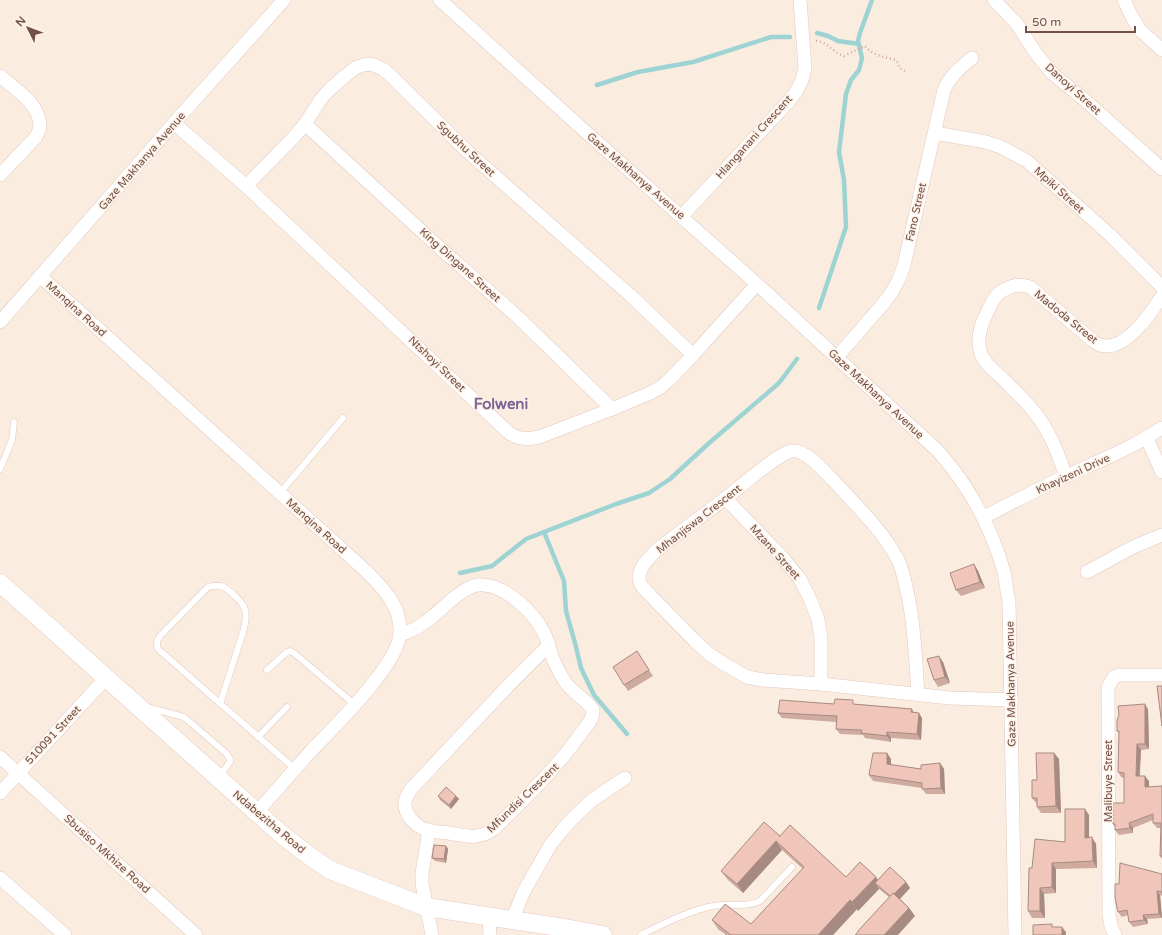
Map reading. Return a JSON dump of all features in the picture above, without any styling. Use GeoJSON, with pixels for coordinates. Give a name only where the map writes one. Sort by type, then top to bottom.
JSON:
{"type":"FeatureCollection","features":[{"type":"Feature","properties":{"kind":"street","name":"Gaze Makhanya Avenue"},"geometry":{"type":"LineString","coordinates":[[0,322],[284,0]]}},
{"type":"Feature","properties":{"kind":"street","name":"Gaze Makhanya Avenue"},"geometry":{"type":"LineString","coordinates":[[440,0],[454,4],[587,133],[682,216],[938,450],[966,486],[984,517],[1004,573],[1009,602],[1012,700],[1015,935]]}},
{"type":"Feature","properties":{"kind":"street","name":"Hlanganani Crescent"},"geometry":{"type":"LineString","coordinates":[[682,216],[796,92],[802,80],[805,68],[800,0]]}},
{"type":"Feature","properties":{"kind":"street","name":"Danoyi Street"},"geometry":{"type":"LineString","coordinates":[[994,0],[1016,24],[1037,55],[1053,74],[1086,101],[1162,169]]}},
{"type":"Feature","properties":{"kind":"street"},"geometry":{"type":"LineString","coordinates":[[1124,0],[1132,18],[1140,30],[1162,50]]}},
{"type":"Feature","properties":{"kind":"street","name":"Fano Street"},"geometry":{"type":"LineString","coordinates":[[837,357],[883,304],[899,279],[904,265],[944,90],[948,82],[959,69],[972,58]]}},
{"type":"Feature","properties":{"kind":"street","name":"Sgubhu Street"},"geometry":{"type":"LineString","coordinates":[[246,186],[283,149],[305,124],[321,99],[330,89],[355,68],[364,64],[371,64],[383,69],[468,152],[630,295],[694,355]]}},
{"type":"Feature","properties":{"kind":"street"},"geometry":{"type":"LineString","coordinates":[[0,76],[30,102],[38,117],[40,125],[36,137],[0,175]]}},
{"type":"Feature","properties":{"kind":"street","name":"Ntshoyi Street"},"geometry":{"type":"LineString","coordinates":[[174,123],[246,186],[508,432],[522,439],[531,439],[542,436],[612,409],[661,387],[694,355],[757,284]]}},
{"type":"Feature","properties":{"kind":"street","name":"King Dingane Street"},"geometry":{"type":"LineString","coordinates":[[305,124],[519,318],[612,409]]}},
{"type":"Feature","properties":{"kind":"street","name":"Mpiki Street"},"geometry":{"type":"LineString","coordinates":[[935,133],[986,142],[1001,147],[1027,161],[1109,234],[1162,287]]}},
{"type":"Feature","properties":{"kind":"street","name":"Manqina Road"},"geometry":{"type":"LineString","coordinates":[[40,276],[366,571],[384,588],[398,612],[400,635],[391,658],[381,673],[256,812]]}},
{"type":"Feature","properties":{"kind":"street","name":"Madoda Street"},"geometry":{"type":"LineString","coordinates":[[1066,476],[1057,451],[1035,413],[1016,391],[989,366],[983,357],[980,348],[979,334],[992,301],[998,294],[1017,284],[1030,287],[1092,340],[1100,345],[1107,346],[1123,341],[1136,331],[1162,296]]}},
{"type":"Feature","properties":{"kind":"street","name":"Khayizeni Drive"},"geometry":{"type":"LineString","coordinates":[[984,517],[1066,476],[1147,439],[1162,428]]}},
{"type":"Feature","properties":{"kind":"street"},"geometry":{"type":"LineString","coordinates":[[1147,439],[1162,472]]}},
{"type":"Feature","properties":{"kind":"street","name":"Mhanjiswa Crescent"},"geometry":{"type":"LineString","coordinates":[[918,694],[914,633],[909,597],[897,558],[885,539],[867,517],[822,469],[800,451],[793,450],[785,453],[771,462],[658,549],[648,558],[642,568],[639,578],[640,584],[709,654],[736,672],[747,677],[763,680],[821,684],[950,698],[1012,700]]}},
{"type":"Feature","properties":{"kind":"street","name":"Mzane Street"},"geometry":{"type":"LineString","coordinates":[[725,498],[787,563],[800,579],[818,619],[821,638],[821,684]]}},
{"type":"Feature","properties":{"kind":"street"},"geometry":{"type":"LineString","coordinates":[[1087,572],[1134,547],[1162,535]]}},
{"type":"Feature","properties":{"kind":"street","name":"Ndabezitha Road"},"geometry":{"type":"LineString","coordinates":[[0,583],[256,812],[286,838],[330,870],[426,907],[603,935]]}},
{"type":"Feature","properties":{"kind":"street","name":"Mfundisi Crescent"},"geometry":{"type":"LineString","coordinates":[[400,635],[424,624],[466,589],[484,584],[493,587],[505,592],[530,612],[545,634],[554,661],[563,679],[573,692],[591,706],[593,710],[592,718],[560,762],[502,821],[486,834],[471,837],[429,830],[414,822],[408,816],[406,809],[405,803],[407,796],[412,788],[548,645]]}},
{"type":"Feature","properties":{"kind":"street","name":"Malibuye Street"},"geometry":{"type":"LineString","coordinates":[[1115,935],[1111,926],[1109,914],[1108,687],[1114,677],[1119,675],[1162,675]]}},
{"type":"Feature","properties":{"kind":"street","name":"510091 Street"},"geometry":{"type":"LineString","coordinates":[[0,792],[106,678]]}},
{"type":"Feature","properties":{"kind":"street","name":"Sbusiso Mkhize Road"},"geometry":{"type":"LineString","coordinates":[[0,756],[196,935]]}},
{"type":"Feature","properties":{"kind":"street"},"geometry":{"type":"LineString","coordinates":[[512,920],[524,891],[551,844],[574,817],[592,800],[625,778]]}},
{"type":"Feature","properties":{"kind":"street"},"geometry":{"type":"LineString","coordinates":[[429,830],[422,873],[426,907],[432,935]]}},
{"type":"Feature","properties":{"kind":"street"},"geometry":{"type":"LineString","coordinates":[[0,878],[64,935]]}},
{"type":"Feature","properties":{"kind":"street"},"geometry":{"type":"LineString","coordinates":[[489,917],[490,935]]}},
{"type":"Feature","properties":{"kind":"lane"},"geometry":{"type":"LineString","coordinates":[[280,493],[343,418]]}},
{"type":"Feature","properties":{"kind":"lane"},"geometry":{"type":"LineString","coordinates":[[0,469],[12,440],[14,422]]}},
{"type":"Feature","properties":{"kind":"lane"},"geometry":{"type":"LineString","coordinates":[[220,704],[244,629],[246,618],[245,609],[242,603],[225,588],[215,585],[208,587],[160,636],[156,645],[161,653],[295,769]]}},
{"type":"Feature","properties":{"kind":"lane"},"geometry":{"type":"LineString","coordinates":[[267,670],[290,651],[354,704]]}},
{"type":"Feature","properties":{"kind":"lane"},"geometry":{"type":"LineString","coordinates":[[136,704],[184,717],[222,748],[230,759],[230,762],[218,778]]}},
{"type":"Feature","properties":{"kind":"lane"},"geometry":{"type":"LineString","coordinates":[[258,737],[287,706]]}},
{"type":"Feature","properties":{"kind":"lane"},"geometry":{"type":"LineString","coordinates":[[641,935],[684,915],[707,907],[754,904],[760,901],[792,867]]}},
{"type":"Feature","properties":{"kind":"path"},"geometry":{"type":"LineString","coordinates":[[803,42],[824,42],[837,54],[844,56],[865,46],[875,55],[896,60],[900,68],[906,71]]}},
{"type":"Feature","properties":{"kind":"building"},"geometry":{"type":"Polygon","coordinates":[[[974,564],[980,582],[956,590],[950,573],[974,564]]]}},
{"type":"Feature","properties":{"kind":"building"},"geometry":{"type":"Polygon","coordinates":[[[637,651],[649,670],[624,685],[613,667],[637,651]]]}},
{"type":"Feature","properties":{"kind":"building"},"geometry":{"type":"Polygon","coordinates":[[[939,656],[945,677],[934,680],[927,659],[939,656]]]}},
{"type":"Feature","properties":{"kind":"building"},"geometry":{"type":"Polygon","coordinates":[[[1157,686],[1162,686],[1162,726],[1157,686]]]}},
{"type":"Feature","properties":{"kind":"building"},"geometry":{"type":"Polygon","coordinates":[[[835,699],[853,700],[853,704],[912,709],[911,712],[919,713],[917,734],[887,732],[887,736],[861,733],[862,730],[836,729],[837,716],[778,713],[780,700],[834,704],[835,699]]]}},
{"type":"Feature","properties":{"kind":"building"},"geometry":{"type":"Polygon","coordinates":[[[1145,704],[1145,744],[1137,744],[1136,776],[1145,776],[1145,787],[1162,786],[1162,856],[1160,856],[1161,823],[1153,823],[1153,814],[1129,823],[1130,828],[1115,830],[1115,824],[1113,824],[1113,803],[1124,803],[1124,773],[1118,772],[1118,706],[1145,704]]]}},
{"type":"Feature","properties":{"kind":"building"},"geometry":{"type":"Polygon","coordinates":[[[873,753],[887,753],[887,764],[921,769],[921,765],[940,763],[941,788],[922,789],[922,783],[869,775],[873,753]]]}},
{"type":"Feature","properties":{"kind":"building"},"geometry":{"type":"Polygon","coordinates":[[[1036,753],[1054,753],[1056,806],[1037,807],[1037,798],[1032,798],[1032,780],[1037,780],[1036,753]]]}},
{"type":"Feature","properties":{"kind":"building"},"geometry":{"type":"Polygon","coordinates":[[[446,787],[456,796],[449,805],[438,796],[446,787]]]}},
{"type":"Feature","properties":{"kind":"building"},"geometry":{"type":"Polygon","coordinates":[[[1065,809],[1085,809],[1085,838],[1092,837],[1093,861],[1052,863],[1052,887],[1040,888],[1040,911],[1028,911],[1029,868],[1032,868],[1035,839],[1065,842],[1065,809]]]}},
{"type":"Feature","properties":{"kind":"building"},"geometry":{"type":"Polygon","coordinates":[[[764,822],[780,836],[790,825],[846,877],[860,862],[876,877],[852,902],[850,900],[818,935],[731,935],[712,920],[725,904],[751,924],[804,867],[776,841],[737,884],[721,871],[764,822]]]}},
{"type":"Feature","properties":{"kind":"building"},"geometry":{"type":"Polygon","coordinates":[[[434,845],[446,846],[444,859],[432,858],[434,845]]]}},
{"type":"Feature","properties":{"kind":"building"},"geometry":{"type":"Polygon","coordinates":[[[1120,863],[1162,874],[1162,892],[1157,891],[1159,914],[1143,915],[1144,920],[1129,922],[1127,910],[1118,912],[1115,898],[1115,884],[1119,884],[1120,863]]]}},
{"type":"Feature","properties":{"kind":"building"},"geometry":{"type":"Polygon","coordinates":[[[890,867],[906,882],[890,896],[875,883],[890,867]]]}},
{"type":"Feature","properties":{"kind":"building"},"geometry":{"type":"Polygon","coordinates":[[[893,893],[909,908],[884,935],[855,935],[858,931],[893,893]]]}},
{"type":"Feature","properties":{"kind":"building"},"geometry":{"type":"Polygon","coordinates":[[[1052,924],[1052,927],[1062,927],[1062,935],[1033,935],[1033,925],[1052,924]]]}},
{"type":"Feature","properties":{"kind":"waterway"},"geometry":{"type":"LineString","coordinates":[[819,308],[846,227],[844,180],[839,152],[846,94],[851,80],[859,70],[862,58],[858,41],[872,0]]}},
{"type":"Feature","properties":{"kind":"waterway"},"geometry":{"type":"LineString","coordinates":[[817,33],[838,41],[859,44]]}},
{"type":"Feature","properties":{"kind":"waterway"},"geometry":{"type":"LineString","coordinates":[[597,85],[638,72],[693,62],[771,37],[790,37]]}},
{"type":"Feature","properties":{"kind":"waterway"},"geometry":{"type":"LineString","coordinates":[[460,573],[492,566],[526,539],[616,504],[649,493],[670,479],[779,383],[797,359]]}},
{"type":"Feature","properties":{"kind":"waterway"},"geometry":{"type":"LineString","coordinates":[[544,532],[564,581],[566,611],[581,668],[594,695],[627,734]]}},
{"type":"Feature","properties":{"kind":"district","name":"Folweni"},"geometry":{"type":"Point","coordinates":[501,404]}}]}
